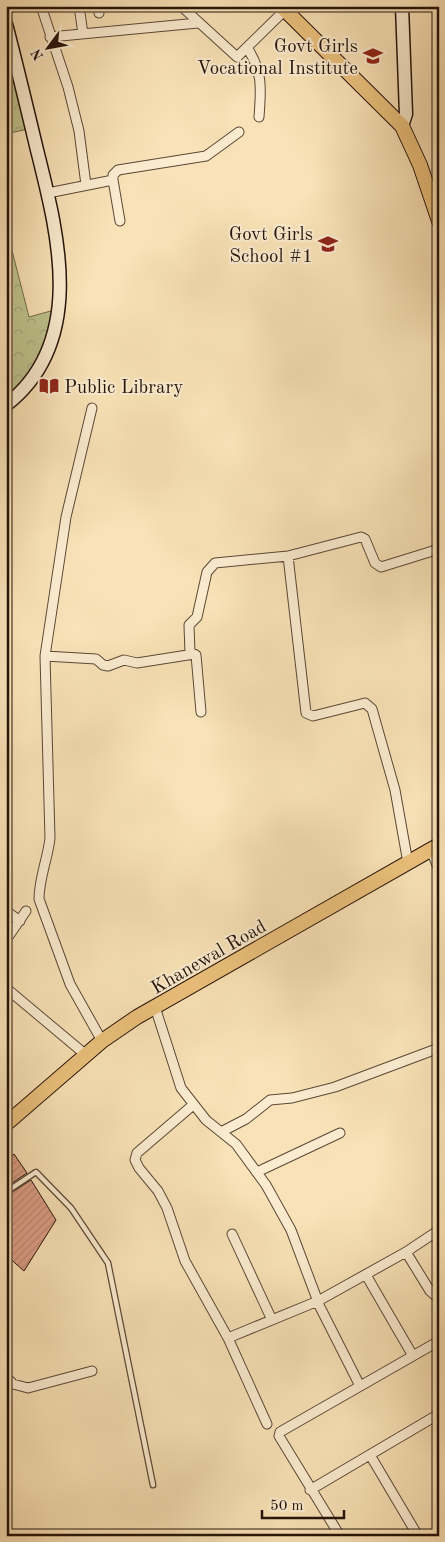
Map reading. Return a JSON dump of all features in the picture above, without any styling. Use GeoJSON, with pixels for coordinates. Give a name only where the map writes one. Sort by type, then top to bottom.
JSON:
{"type":"FeatureCollection","features":[{"type":"Feature","properties":{"kind":"main road"},"geometry":{"type":"LineString","coordinates":[[283,8],[402,126],[420,165],[439,221]]}},
{"type":"Feature","properties":{"kind":"main road","name":"Khanewal Road"},"geometry":{"type":"LineString","coordinates":[[7,1125],[102,1041],[155,1007],[435,848]]}},
{"type":"Feature","properties":{"kind":"street"},"geometry":{"type":"LineString","coordinates":[[41,6],[70,96],[79,131],[86,186]]}},
{"type":"Feature","properties":{"kind":"street"},"geometry":{"type":"LineString","coordinates":[[79,6],[83,34]]}},
{"type":"Feature","properties":{"kind":"street"},"geometry":{"type":"LineString","coordinates":[[181,6],[235,56],[241,56],[283,8]]}},
{"type":"Feature","properties":{"kind":"street"},"geometry":{"type":"LineString","coordinates":[[402,6],[406,114],[402,126]]}},
{"type":"Feature","properties":{"kind":"street"},"geometry":{"type":"LineString","coordinates":[[50,37],[198,23]]}},
{"type":"Feature","properties":{"kind":"street"},"geometry":{"type":"LineString","coordinates":[[6,24],[48,194],[59,264],[60,291],[54,335],[31,382],[6,406]]}},
{"type":"Feature","properties":{"kind":"street"},"geometry":{"type":"LineString","coordinates":[[248,49],[258,65],[261,81],[259,117]]}},
{"type":"Feature","properties":{"kind":"street"},"geometry":{"type":"LineString","coordinates":[[120,221],[113,180],[113,174],[118,170],[206,156],[239,132]]}},
{"type":"Feature","properties":{"kind":"street"},"geometry":{"type":"LineString","coordinates":[[48,194],[113,180]]}},
{"type":"Feature","properties":{"kind":"street"},"geometry":{"type":"LineString","coordinates":[[92,408],[66,516],[45,656],[50,838],[49,850],[39,888],[39,899],[70,984],[102,1041]]}},
{"type":"Feature","properties":{"kind":"street"},"geometry":{"type":"LineString","coordinates":[[190,654],[189,626],[198,617],[210,566],[222,562],[288,556],[361,536],[366,539],[375,563],[381,567],[439,549]]}},
{"type":"Feature","properties":{"kind":"street"},"geometry":{"type":"LineString","coordinates":[[288,556],[306,713],[313,716],[365,703],[372,709],[395,790],[408,863]]}},
{"type":"Feature","properties":{"kind":"street"},"geometry":{"type":"LineString","coordinates":[[45,656],[96,659],[103,665],[108,666],[124,660],[137,663],[190,654],[196,655],[201,712]]}},
{"type":"Feature","properties":{"kind":"street"},"geometry":{"type":"LineString","coordinates":[[435,848],[439,870]]}},
{"type":"Feature","properties":{"kind":"street"},"geometry":{"type":"LineString","coordinates":[[6,910],[20,921]]}},
{"type":"Feature","properties":{"kind":"street"},"geometry":{"type":"LineString","coordinates":[[6,940],[26,911]]}},
{"type":"Feature","properties":{"kind":"street"},"geometry":{"type":"LineString","coordinates":[[6,988],[86,1055]]}},
{"type":"Feature","properties":{"kind":"street"},"geometry":{"type":"LineString","coordinates":[[155,1007],[181,1088],[192,1105],[206,1120],[236,1144],[257,1172],[291,1230],[318,1301],[360,1386]]}},
{"type":"Feature","properties":{"kind":"street"},"geometry":{"type":"LineString","coordinates":[[221,1132],[246,1119],[270,1100],[292,1098],[335,1087],[439,1048]]}},
{"type":"Feature","properties":{"kind":"street"},"geometry":{"type":"LineString","coordinates":[[192,1105],[137,1153],[135,1160],[139,1168],[158,1191],[167,1208],[185,1261],[228,1338],[267,1424]]}},
{"type":"Feature","properties":{"kind":"street"},"geometry":{"type":"LineString","coordinates":[[257,1172],[340,1133]]}},
{"type":"Feature","properties":{"kind":"street"},"geometry":{"type":"LineString","coordinates":[[228,1338],[318,1301],[406,1252],[439,1230]]}},
{"type":"Feature","properties":{"kind":"street"},"geometry":{"type":"LineString","coordinates":[[232,1234],[272,1320]]}},
{"type":"Feature","properties":{"kind":"street"},"geometry":{"type":"LineString","coordinates":[[406,1252],[430,1292],[439,1299]]}},
{"type":"Feature","properties":{"kind":"street"},"geometry":{"type":"LineString","coordinates":[[366,1275],[413,1356]]}},
{"type":"Feature","properties":{"kind":"street"},"geometry":{"type":"LineString","coordinates":[[340,1536],[310,1490],[279,1436],[280,1432],[439,1341]]}},
{"type":"Feature","properties":{"kind":"street"},"geometry":{"type":"LineString","coordinates":[[6,1377],[20,1388],[28,1388],[92,1371]]}},
{"type":"Feature","properties":{"kind":"street"},"geometry":{"type":"LineString","coordinates":[[310,1490],[439,1414]]}},
{"type":"Feature","properties":{"kind":"street"},"geometry":{"type":"LineString","coordinates":[[370,1455],[418,1536]]}},
{"type":"Feature","properties":{"kind":"lane"},"geometry":{"type":"LineString","coordinates":[[6,1192],[36,1172],[71,1208],[108,1263],[153,1485]]}},
{"type":"Feature","properties":{"kind":"green space"},"geometry":{"type":"Polygon","coordinates":[[[6,24],[32,128],[6,134],[6,24]]]}},
{"type":"Feature","properties":{"kind":"green space"},"geometry":{"type":"Polygon","coordinates":[[[6,227],[29,317],[58,309],[54,335],[6,405],[6,227]]]}},
{"type":"Feature","properties":{"kind":"building"},"geometry":{"type":"Polygon","coordinates":[[[14,1154],[27,1173],[6,1187],[6,1161],[14,1154]]]}},
{"type":"Feature","properties":{"kind":"building"},"geometry":{"type":"Polygon","coordinates":[[[31,1180],[56,1220],[24,1271],[6,1255],[6,1196],[31,1180]]]}},
{"type":"Feature","properties":{"kind":"place","name":"Govt Girls Vocational Institute"},"geometry":{"type":"Point","coordinates":[373,56]}},
{"type":"Feature","properties":{"kind":"place","name":"Govt Girls School #1"},"geometry":{"type":"Point","coordinates":[328,244]}},
{"type":"Feature","properties":{"kind":"place","name":"Public Library"},"geometry":{"type":"Point","coordinates":[49,386]}}]}
